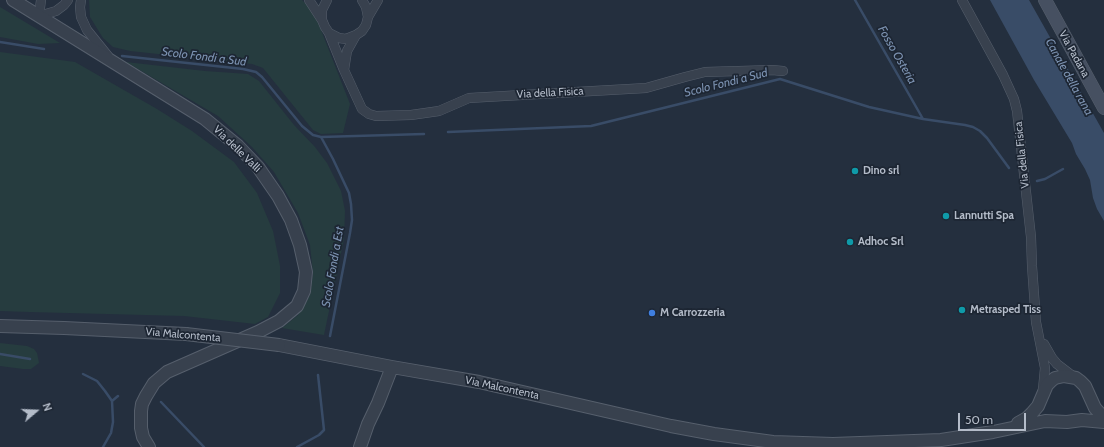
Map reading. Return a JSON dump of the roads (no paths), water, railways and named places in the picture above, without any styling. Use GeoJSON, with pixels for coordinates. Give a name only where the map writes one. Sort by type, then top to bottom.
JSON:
{"type":"FeatureCollection","features":[{"type":"Feature","properties":{"kind":"main road","name":"Via Padana"},"geometry":{"type":"LineString","coordinates":[[1045,0],[1104,108]]}},
{"type":"Feature","properties":{"kind":"street","name":"Via delle Valli"},"geometry":{"type":"LineString","coordinates":[[13,0],[205,119],[238,146],[258,167],[278,196],[291,220],[300,245],[306,272],[304,291],[297,306],[279,322],[167,372],[154,383],[144,400],[141,411],[141,428],[143,436],[149,447]]}},
{"type":"Feature","properties":{"kind":"street"},"geometry":{"type":"LineString","coordinates":[[41,0],[39,16],[56,11],[68,0]]}},
{"type":"Feature","properties":{"kind":"street"},"geometry":{"type":"LineString","coordinates":[[81,0],[81,17],[87,30],[111,61]]}},
{"type":"Feature","properties":{"kind":"street","name":"Via della Fisica"},"geometry":{"type":"LineString","coordinates":[[310,0],[329,33],[362,109],[369,114],[376,116],[411,115],[439,111],[469,98],[646,88],[705,72],[783,70]]}},
{"type":"Feature","properties":{"kind":"street"},"geometry":{"type":"LineString","coordinates":[[322,20],[322,10],[327,0]]}},
{"type":"Feature","properties":{"kind":"street"},"geometry":{"type":"LineString","coordinates":[[362,0],[366,7],[368,18]]}},
{"type":"Feature","properties":{"kind":"street"},"geometry":{"type":"LineString","coordinates":[[329,33],[335,37],[342,38],[350,38],[356,35],[364,28],[378,0]]}},
{"type":"Feature","properties":{"kind":"street","name":"Via della Fisica"},"geometry":{"type":"LineString","coordinates":[[962,0],[1012,93],[1017,111],[1031,237],[1036,322],[1045,368],[1042,395]]}},
{"type":"Feature","properties":{"kind":"street"},"geometry":{"type":"LineString","coordinates":[[344,70],[347,51],[356,35]]}},
{"type":"Feature","properties":{"kind":"street","name":"Via della Fisica"},"geometry":{"type":"LineString","coordinates":[[1036,322],[1043,343],[1052,358],[1062,369],[1076,378]]}},
{"type":"Feature","properties":{"kind":"street","name":"Via Malcontenta"},"geometry":{"type":"LineString","coordinates":[[0,326],[186,334],[279,345],[480,382],[692,430],[736,438],[773,442],[833,444],[941,440],[1045,421],[1067,422],[1082,420],[1104,422]]}},
{"type":"Feature","properties":{"kind":"street"},"geometry":{"type":"LineString","coordinates":[[360,447],[392,367]]}},
{"type":"Feature","properties":{"kind":"street","name":"Via Malcontenta"},"geometry":{"type":"LineString","coordinates":[[1002,430],[1027,418],[1038,406],[1047,385],[1055,378],[1064,376],[1076,378]]}},
{"type":"Feature","properties":{"kind":"street"},"geometry":{"type":"LineString","coordinates":[[1076,378],[1085,386],[1095,408],[1104,418]]}},
{"type":"Feature","properties":{"kind":"street"},"geometry":{"type":"LineString","coordinates":[[1074,420],[1082,415],[1087,408],[1087,391]]}},
{"type":"Feature","properties":{"kind":"street"},"geometry":{"type":"LineString","coordinates":[[1042,395],[1042,401],[1046,412],[1053,419],[1060,421]]}},
{"type":"Feature","properties":{"kind":"water","name":"Canale della rana"},"geometry":{"type":"Polygon","coordinates":[[[990,0],[1029,0],[1104,133],[1104,221],[1093,198],[1090,180],[1076,154],[1072,143],[1034,80],[990,0]]]}},
{"type":"Feature","properties":{"kind":"waterway","name":"Fosso Osteria"},"geometry":{"type":"LineString","coordinates":[[855,0],[923,119]]}},
{"type":"Feature","properties":{"kind":"waterway","name":"Scolo Fondi a Sud"},"geometry":{"type":"LineString","coordinates":[[0,42],[44,49]]}},
{"type":"Feature","properties":{"kind":"waterway","name":"Scolo Fondi a Sud"},"geometry":{"type":"LineString","coordinates":[[122,56],[243,69],[256,72],[262,77],[302,126],[313,135],[321,137],[424,134]]}},
{"type":"Feature","properties":{"kind":"waterway","name":"Scolo Fondi a Sud"},"geometry":{"type":"LineString","coordinates":[[448,132],[591,126],[780,79],[869,107],[923,119],[973,127],[987,138],[1009,168]]}},
{"type":"Feature","properties":{"kind":"waterway","name":"Scolo Fondi a Est"},"geometry":{"type":"LineString","coordinates":[[321,137],[349,193],[352,220],[330,336]]}},
{"type":"Feature","properties":{"kind":"waterway","name":"Scolo Fondi a Sud"},"geometry":{"type":"LineString","coordinates":[[1037,181],[1045,179],[1063,169]]}},
{"type":"Feature","properties":{"kind":"waterway"},"geometry":{"type":"LineString","coordinates":[[0,354],[30,359]]}},
{"type":"Feature","properties":{"kind":"waterway","name":"Scolo Fondi a Est"},"geometry":{"type":"LineString","coordinates":[[83,374],[97,381],[112,401],[118,396]]}},
{"type":"Feature","properties":{"kind":"waterway","name":"Scolo Fondi a Est"},"geometry":{"type":"LineString","coordinates":[[297,447],[319,435],[324,430],[318,375]]}},
{"type":"Feature","properties":{"kind":"waterway","name":"Scolo Fondi a Est"},"geometry":{"type":"LineString","coordinates":[[103,447],[111,433],[113,422],[112,401]]}},
{"type":"Feature","properties":{"kind":"waterway","name":"Scolo Fondi a Est"},"geometry":{"type":"LineString","coordinates":[[161,402],[204,447]]}},
{"type":"Feature","properties":{"kind":"place","name":"Dino srl"},"geometry":{"type":"Point","coordinates":[855,171]}},
{"type":"Feature","properties":{"kind":"place","name":"Lannutti Spa"},"geometry":{"type":"Point","coordinates":[946,216]}},
{"type":"Feature","properties":{"kind":"place","name":"Adhoc Srl"},"geometry":{"type":"Point","coordinates":[850,242]}},
{"type":"Feature","properties":{"kind":"place","name":"Metrasped Tiss"},"geometry":{"type":"Point","coordinates":[962,310]}},
{"type":"Feature","properties":{"kind":"place","name":"M Carrozzeria"},"geometry":{"type":"Point","coordinates":[652,313]}}]}
